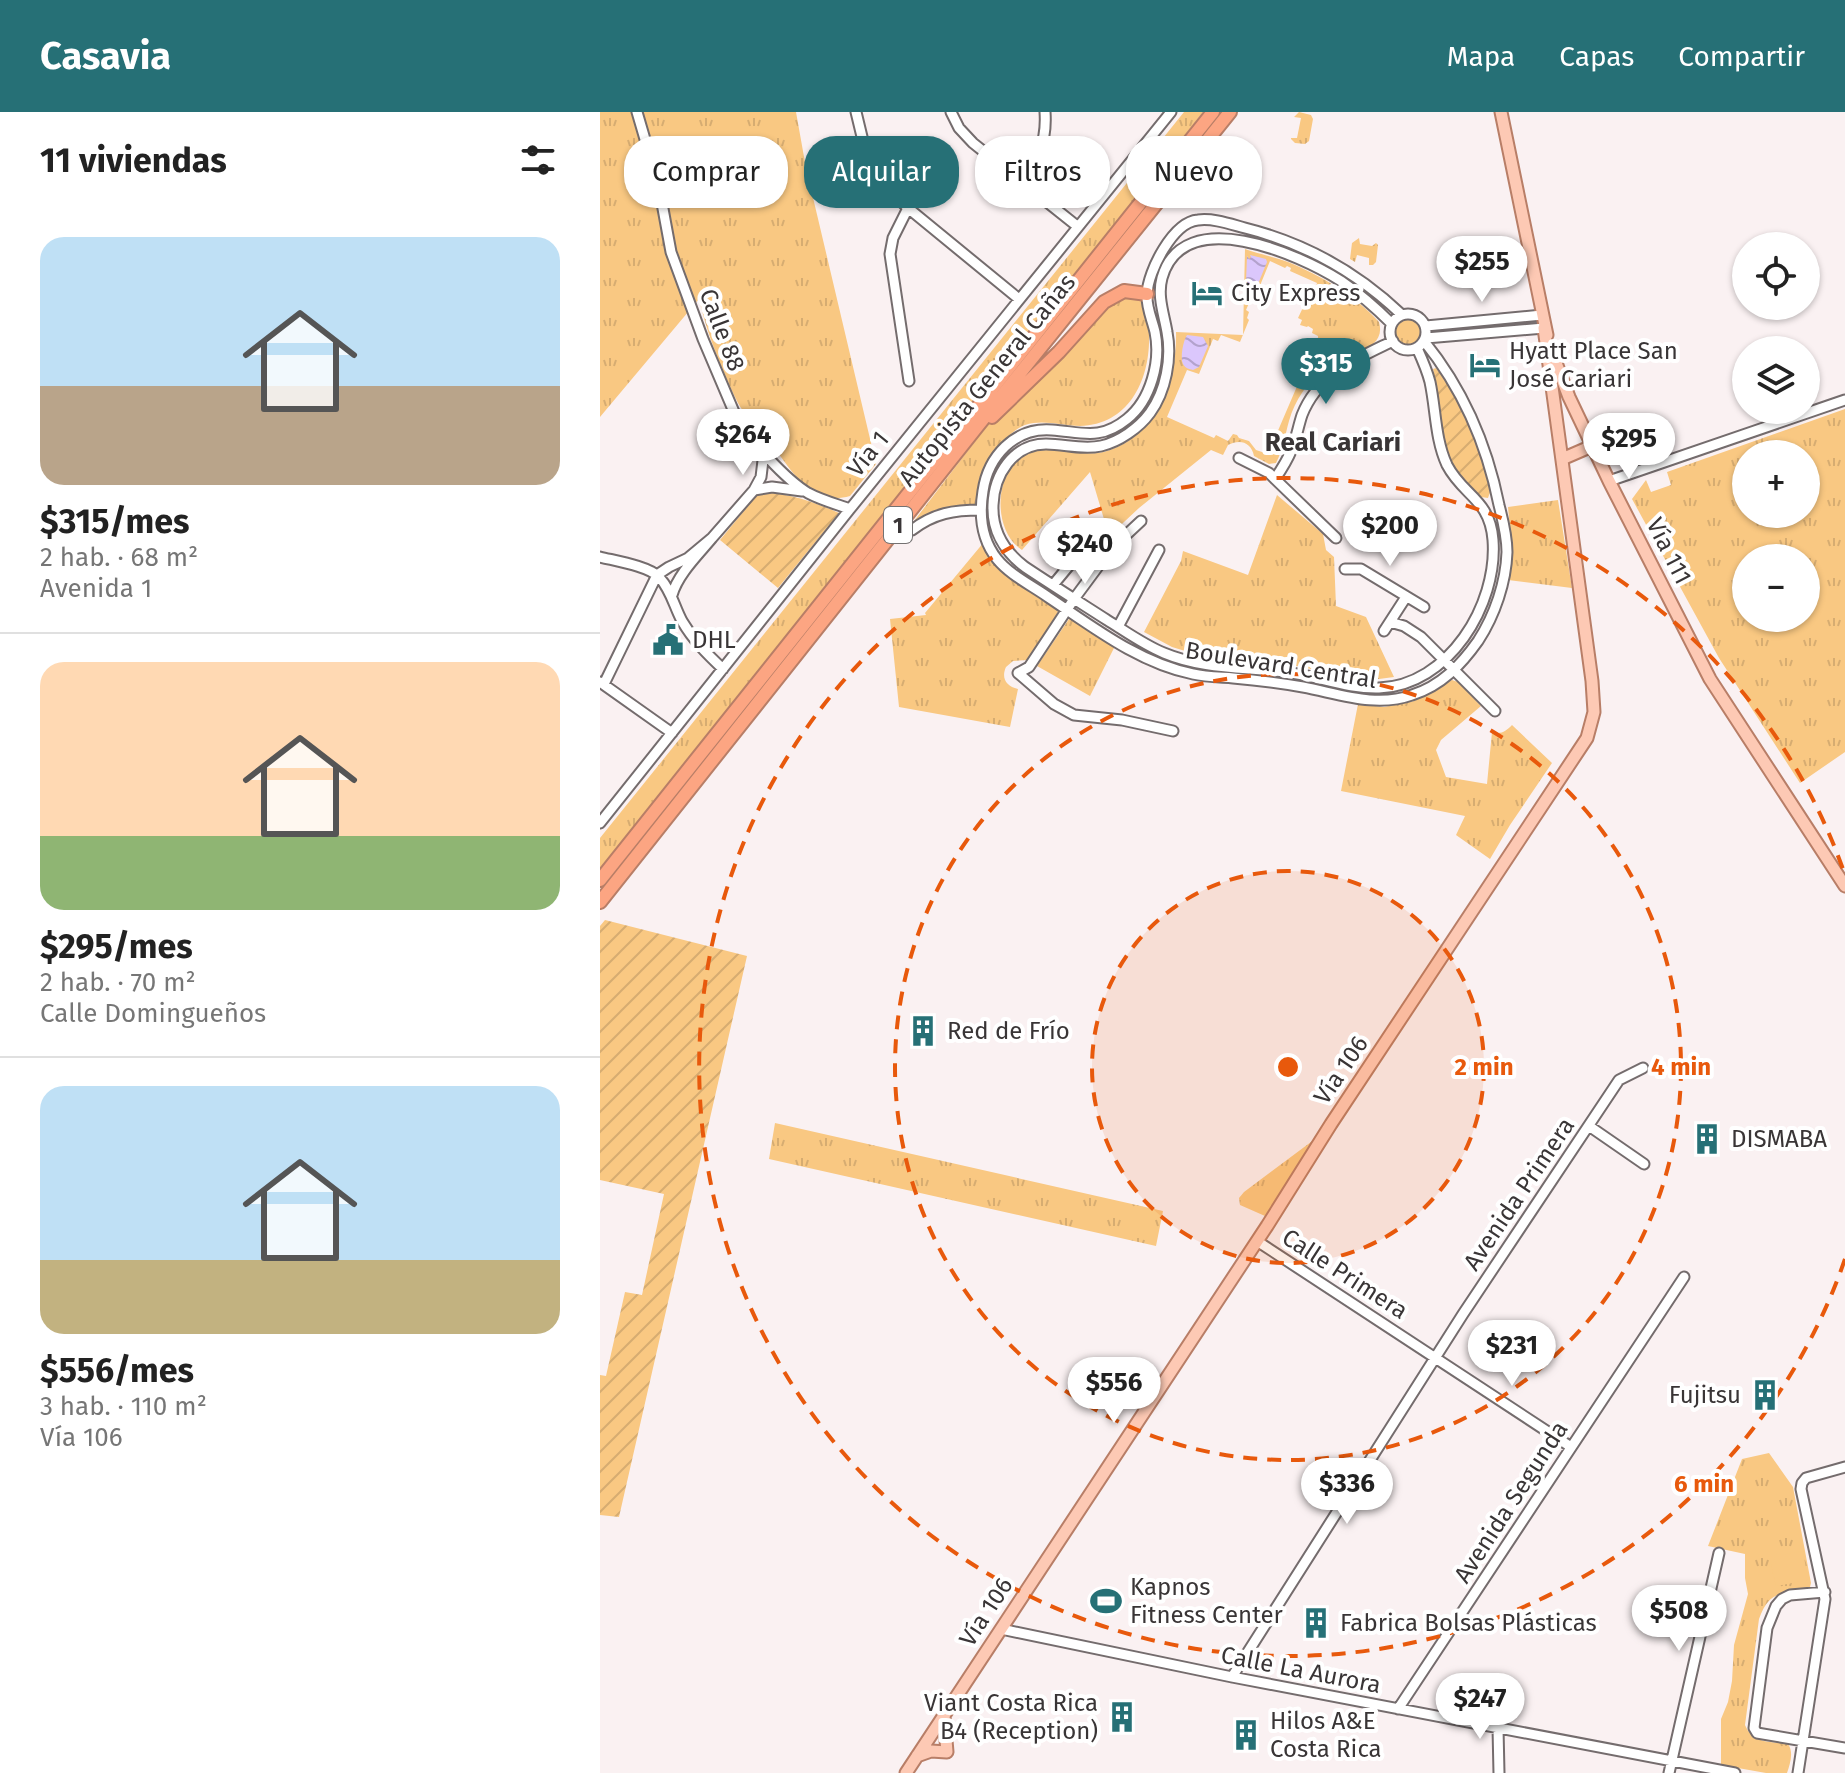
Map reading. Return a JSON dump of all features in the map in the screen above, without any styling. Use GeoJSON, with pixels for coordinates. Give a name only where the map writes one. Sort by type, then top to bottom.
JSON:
{"type":"FeatureCollection","features":[{"type":"Feature","properties":{"kind":"highway","name":"1"},"geometry":{"type":"LineString","coordinates":[[600,880],[1213,112]]}},
{"type":"Feature","properties":{"kind":"highway","name":"Autopista General Cañas"},"geometry":{"type":"LineString","coordinates":[[1210,136],[1230,112]]}},
{"type":"Feature","properties":{"kind":"highway"},"geometry":{"type":"LineString","coordinates":[[1214,136],[1240,112]]}},
{"type":"Feature","properties":{"kind":"highway","name":"Autopista General Cañas"},"geometry":{"type":"LineString","coordinates":[[600,902],[1154,208]]}},
{"type":"Feature","properties":{"kind":"highway"},"geometry":{"type":"LineString","coordinates":[[976,428],[1004,407],[1104,302],[1124,291],[1147,294]]}},
{"type":"Feature","properties":{"kind":"highway"},"geometry":{"type":"LineString","coordinates":[[600,913],[731,736]]}},
{"type":"Feature","properties":{"kind":"main road","name":"Vía 111"},"geometry":{"type":"LineString","coordinates":[[1501,112],[1544,328],[1561,379],[1710,679],[1845,886]]}},
{"type":"Feature","properties":{"kind":"main road","name":"Vía 106"},"geometry":{"type":"LineString","coordinates":[[906,1773],[1587,738],[1594,712],[1592,681],[1544,328]]}},
{"type":"Feature","properties":{"kind":"main road"},"geometry":{"type":"LineString","coordinates":[[1562,459],[1592,446]]}},
{"type":"Feature","properties":{"kind":"main road"},"geometry":{"type":"LineString","coordinates":[[917,1756],[931,1751],[947,1752],[944,1716]]}},
{"type":"Feature","properties":{"kind":"street","name":"Calle 88"},"geometry":{"type":"LineString","coordinates":[[637,112],[659,187],[671,252],[737,419],[764,452],[806,491],[850,509]]}},
{"type":"Feature","properties":{"kind":"street"},"geometry":{"type":"LineString","coordinates":[[856,112],[862,136]]}},
{"type":"Feature","properties":{"kind":"street"},"geometry":{"type":"LineString","coordinates":[[951,112],[959,128],[975,145]]}},
{"type":"Feature","properties":{"kind":"street"},"geometry":{"type":"LineString","coordinates":[[1044,136],[1045,112]]}},
{"type":"Feature","properties":{"kind":"street","name":"Vía 1"},"geometry":{"type":"LineString","coordinates":[[600,823],[1171,112]]}},
{"type":"Feature","properties":{"kind":"street"},"geometry":{"type":"LineString","coordinates":[[909,381],[890,254],[893,238],[908,208],[1019,299]]}},
{"type":"Feature","properties":{"kind":"street"},"geometry":{"type":"LineString","coordinates":[[1055,208],[1077,226]]}},
{"type":"Feature","properties":{"kind":"street"},"geometry":{"type":"LineString","coordinates":[[1138,426],[1130,417],[1149,386],[1156,357],[1156,340],[1147,294],[1154,266],[1177,231],[1191,221],[1222,222],[1290,242],[1335,263],[1378,293],[1402,315]]}},
{"type":"Feature","properties":{"kind":"street"},"geometry":{"type":"LineString","coordinates":[[1217,238],[1224,234],[1222,222]]}},
{"type":"Feature","properties":{"kind":"street"},"geometry":{"type":"LineString","coordinates":[[1235,241],[1236,232],[1243,227]]}},
{"type":"Feature","properties":{"kind":"street","name":"Boulevard Central"},"geometry":{"type":"LineString","coordinates":[[1392,324],[1362,296],[1331,275],[1288,254],[1217,238],[1200,240],[1183,247],[1164,272],[1160,297],[1168,337],[1166,378],[1154,406],[1138,426],[1120,439],[1083,448],[1035,445],[1012,457],[996,484],[993,503],[998,534],[1010,554],[1025,567],[1163,653],[1214,672],[1359,699],[1379,701],[1418,693],[1454,671],[1482,635],[1498,599],[1507,551],[1495,481],[1469,411],[1448,375],[1422,343]]}},
{"type":"Feature","properties":{"kind":"street"},"geometry":{"type":"LineString","coordinates":[[1331,275],[1335,263]]}},
{"type":"Feature","properties":{"kind":"street"},"geometry":{"type":"LineString","coordinates":[[1426,326],[1419,317],[1402,315],[1392,324],[1393,341],[1401,349],[1412,350],[1422,343],[1544,328]]}},
{"type":"Feature","properties":{"kind":"street"},"geometry":{"type":"LineString","coordinates":[[1426,326],[1542,315]]}},
{"type":"Feature","properties":{"kind":"street"},"geometry":{"type":"LineString","coordinates":[[1426,326],[1422,343],[1444,457],[1451,472],[1487,514],[1500,509]]}},
{"type":"Feature","properties":{"kind":"street"},"geometry":{"type":"LineString","coordinates":[[1275,479],[1291,453],[1307,404],[1324,381],[1338,369],[1393,341]]}},
{"type":"Feature","properties":{"kind":"street"},"geometry":{"type":"LineString","coordinates":[[1609,481],[1845,400]]}},
{"type":"Feature","properties":{"kind":"street","name":"Boulevard Central"},"geometry":{"type":"LineString","coordinates":[[1130,417],[1111,429],[1099,432],[1084,434],[1045,430],[1014,439],[991,464],[984,482],[982,522],[988,543],[1001,563],[1067,610],[1144,658],[1182,672],[1295,673],[1375,689],[1401,686],[1427,674],[1444,661],[1466,636],[1485,596],[1493,552],[1492,528],[1487,514]]}},
{"type":"Feature","properties":{"kind":"street"},"geometry":{"type":"LineString","coordinates":[[672,595],[680,578],[754,490],[761,477],[764,452]]}},
{"type":"Feature","properties":{"kind":"street"},"geometry":{"type":"LineString","coordinates":[[1239,458],[1269,473],[1336,538]]}},
{"type":"Feature","properties":{"kind":"street"},"geometry":{"type":"LineString","coordinates":[[772,487],[780,468]]}},
{"type":"Feature","properties":{"kind":"street"},"geometry":{"type":"LineString","coordinates":[[754,490],[772,487],[806,491]]}},
{"type":"Feature","properties":{"kind":"street"},"geometry":{"type":"LineString","coordinates":[[912,530],[943,513],[993,503]]}},
{"type":"Feature","properties":{"kind":"street"},"geometry":{"type":"LineString","coordinates":[[982,522],[994,520]]}},
{"type":"Feature","properties":{"kind":"street"},"geometry":{"type":"LineString","coordinates":[[1141,521],[1111,549],[1029,667],[1018,673],[1057,706],[1074,715],[1122,720],[1173,731]]}},
{"type":"Feature","properties":{"kind":"street"},"geometry":{"type":"LineString","coordinates":[[1053,585],[1100,528]]}},
{"type":"Feature","properties":{"kind":"street"},"geometry":{"type":"LineString","coordinates":[[672,733],[602,683],[657,575],[688,558],[712,538]]}},
{"type":"Feature","properties":{"kind":"street"},"geometry":{"type":"LineString","coordinates":[[1118,627],[1159,550]]}},
{"type":"Feature","properties":{"kind":"street"},"geometry":{"type":"LineString","coordinates":[[600,557],[657,575],[672,595],[691,635],[723,669]]}},
{"type":"Feature","properties":{"kind":"street"},"geometry":{"type":"LineString","coordinates":[[1345,569],[1361,569],[1424,607]]}},
{"type":"Feature","properties":{"kind":"street"},"geometry":{"type":"LineString","coordinates":[[1406,597],[1387,627],[1404,626],[1421,637],[1495,711]]}},
{"type":"Feature","properties":{"kind":"street","name":"Avenida Primera"},"geometry":{"type":"LineString","coordinates":[[1232,1677],[1435,1357],[1619,1080],[1643,1068]]}},
{"type":"Feature","properties":{"kind":"street"},"geometry":{"type":"LineString","coordinates":[[1589,1126],[1644,1164]]}},
{"type":"Feature","properties":{"kind":"street","name":"Calle Primera"},"geometry":{"type":"LineString","coordinates":[[1257,1241],[1571,1447]]}},
{"type":"Feature","properties":{"kind":"street","name":"Avenida Segunda"},"geometry":{"type":"LineString","coordinates":[[1398,1709],[1684,1277]]}},
{"type":"Feature","properties":{"kind":"street"},"geometry":{"type":"LineString","coordinates":[[1798,1773],[1825,1592],[1801,1489],[1806,1478],[1845,1467]]}},
{"type":"Feature","properties":{"kind":"street"},"geometry":{"type":"LineString","coordinates":[[1669,1773],[1719,1553]]}},
{"type":"Feature","properties":{"kind":"street"},"geometry":{"type":"LineString","coordinates":[[1825,1592],[1790,1595],[1782,1599],[1771,1617],[1764,1645],[1754,1728],[1757,1733],[1845,1748]]}},
{"type":"Feature","properties":{"kind":"street","name":"Calle La Aurora"},"geometry":{"type":"LineString","coordinates":[[1001,1629],[1232,1677],[1735,1773]]}},
{"type":"Feature","properties":{"kind":"street"},"geometry":{"type":"LineString","coordinates":[[1498,1728],[1499,1773]]}},
{"type":"Feature","properties":{"kind":"green space"},"geometry":{"type":"Polygon","coordinates":[[[600,112],[796,112],[804,157],[804,208],[815,208],[876,464],[850,496],[824,496],[804,484],[734,396],[699,299],[600,417],[600,112]]]}},
{"type":"Feature","properties":{"kind":"green space"},"geometry":{"type":"Polygon","coordinates":[[[1184,112],[1203,112],[1184,136],[1165,136],[1184,112]]]}},
{"type":"Feature","properties":{"kind":"green space"},"geometry":{"type":"Polygon","coordinates":[[[1299,112],[1311,115],[1313,119],[1309,141],[1305,144],[1295,143],[1291,139],[1297,138],[1301,118],[1294,117],[1299,112]]]}},
{"type":"Feature","properties":{"kind":"green space"},"geometry":{"type":"Polygon","coordinates":[[[1126,184],[1126,208],[1129,208],[600,870],[600,838],[1107,208],[1110,208],[1126,184]]]}},
{"type":"Feature","properties":{"kind":"green space"},"geometry":{"type":"Polygon","coordinates":[[[1359,238],[1360,244],[1378,245],[1373,265],[1369,265],[1369,258],[1357,255],[1355,262],[1350,259],[1352,243],[1359,238]]]}},
{"type":"Feature","properties":{"kind":"green space"},"geometry":{"type":"Polygon","coordinates":[[[1245,249],[1288,262],[1337,287],[1360,303],[1379,322],[1380,332],[1370,347],[1331,364],[1307,386],[1292,413],[1276,463],[1269,464],[1254,456],[1248,445],[1241,442],[1228,445],[1223,455],[1211,450],[1109,536],[1090,472],[1022,550],[1006,530],[1000,502],[1002,488],[1014,464],[1024,455],[1041,450],[1104,452],[1138,434],[1165,395],[1174,364],[1176,332],[1243,335],[1245,249]],[[1270,261],[1246,310],[1249,320],[1240,342],[1221,335],[1218,341],[1213,339],[1199,374],[1187,370],[1167,417],[1214,438],[1216,435],[1228,441],[1233,434],[1237,435],[1249,441],[1256,450],[1268,454],[1301,377],[1308,379],[1323,342],[1312,333],[1313,329],[1300,325],[1302,320],[1298,318],[1307,299],[1311,300],[1317,283],[1290,271],[1291,268],[1287,266],[1285,268],[1270,261]]]}},
{"type":"Feature","properties":{"kind":"green space"},"geometry":{"type":"Polygon","coordinates":[[[1119,297],[1142,297],[1149,333],[1149,350],[1141,382],[1124,408],[1097,424],[1039,423],[1019,428],[987,463],[975,506],[944,509],[911,525],[989,423],[1056,362],[1107,303],[1119,297]]]}},
{"type":"Feature","properties":{"kind":"green space"},"geometry":{"type":"Polygon","coordinates":[[[1408,319],[1417,323],[1421,332],[1417,341],[1408,345],[1399,341],[1395,332],[1399,323],[1408,319]]]}},
{"type":"Feature","properties":{"kind":"green space"},"geometry":{"type":"Polygon","coordinates":[[[1436,368],[1459,400],[1489,466],[1492,487],[1488,498],[1481,497],[1456,470],[1447,455],[1433,369],[1436,368]]]}},
{"type":"Feature","properties":{"kind":"green space"},"geometry":{"type":"Polygon","coordinates":[[[1845,409],[1845,752],[1800,783],[1719,658],[1632,499],[1646,480],[1651,492],[1671,485],[1667,472],[1732,449],[1732,528],[1820,528],[1820,440],[1757,440],[1803,424],[1820,424],[1820,418],[1845,409]]]}},
{"type":"Feature","properties":{"kind":"green space"},"geometry":{"type":"Polygon","coordinates":[[[767,492],[804,500],[839,513],[778,588],[720,540],[757,495],[767,492]]]}},
{"type":"Feature","properties":{"kind":"green space"},"geometry":{"type":"Polygon","coordinates":[[[1277,495],[1323,534],[1326,550],[1334,557],[1336,606],[1366,617],[1394,677],[1361,679],[1296,666],[1195,654],[1172,647],[1144,632],[1181,561],[1183,551],[1248,575],[1277,495]]]}},
{"type":"Feature","properties":{"kind":"green space"},"geometry":{"type":"Polygon","coordinates":[[[1558,500],[1572,588],[1508,580],[1512,550],[1508,507],[1558,500]]]}},
{"type":"Feature","properties":{"kind":"green space"},"geometry":{"type":"Polygon","coordinates":[[[984,542],[1012,579],[1058,611],[1027,660],[1013,661],[1006,667],[1006,681],[1018,689],[1010,727],[899,707],[890,619],[926,615],[984,542]]]}},
{"type":"Feature","properties":{"kind":"green space"},"geometry":{"type":"Polygon","coordinates":[[[1069,619],[1115,646],[1090,696],[1037,666],[1069,619]]]}},
{"type":"Feature","properties":{"kind":"green space"},"geometry":{"type":"Polygon","coordinates":[[[1452,680],[1458,682],[1481,706],[1441,740],[1436,750],[1446,777],[1487,784],[1492,732],[1503,732],[1512,725],[1552,763],[1490,859],[1456,835],[1465,816],[1341,791],[1358,704],[1384,707],[1414,701],[1452,680]]]}},
{"type":"Feature","properties":{"kind":"green space"},"geometry":{"type":"Polygon","coordinates":[[[605,920],[747,956],[619,1517],[600,1515],[600,1375],[606,1376],[625,1292],[642,1295],[664,1194],[600,1180],[600,926],[605,920]]]}},
{"type":"Feature","properties":{"kind":"green space"},"geometry":{"type":"Polygon","coordinates":[[[775,1123],[1163,1211],[1156,1246],[769,1159],[775,1123]]]}},
{"type":"Feature","properties":{"kind":"green space"},"geometry":{"type":"Polygon","coordinates":[[[1315,1139],[1265,1216],[1240,1205],[1239,1198],[1244,1192],[1315,1139]]]}},
{"type":"Feature","properties":{"kind":"green space"},"geometry":{"type":"Polygon","coordinates":[[[1769,1453],[1793,1487],[1811,1583],[1806,1590],[1776,1596],[1763,1610],[1759,1619],[1745,1725],[1757,1739],[1788,1744],[1791,1754],[1787,1773],[1766,1773],[1721,1765],[1721,1719],[1728,1702],[1734,1645],[1748,1594],[1745,1554],[1708,1546],[1742,1459],[1769,1453]]]}},
{"type":"Feature","properties":{"kind":"green space"},"geometry":{"type":"Polygon","coordinates":[[[1803,1551],[1808,1580],[1776,1586],[1771,1565],[1776,1564],[1774,1556],[1803,1551]]]}},
{"type":"Feature","properties":{"kind":"water"},"geometry":{"type":"Polygon","coordinates":[[[1250,255],[1267,262],[1258,284],[1254,286],[1246,282],[1247,256],[1249,259],[1250,255]]]}},
{"type":"Feature","properties":{"kind":"water"},"geometry":{"type":"Polygon","coordinates":[[[1187,335],[1203,337],[1208,346],[1199,367],[1193,370],[1182,361],[1187,335]]]}},
{"type":"Feature","properties":{"kind":"place","name":"City Express"},"geometry":{"type":"Point","coordinates":[1207,293]}},
{"type":"Feature","properties":{"kind":"place","name":"Hyatt Place San José Cariari"},"geometry":{"type":"Point","coordinates":[1485,365]}},
{"type":"Feature","properties":{"kind":"place","name":"DHL"},"geometry":{"type":"Point","coordinates":[668,640]}},
{"type":"Feature","properties":{"kind":"place","name":"Red de Frío"},"geometry":{"type":"Point","coordinates":[923,1031]}},
{"type":"Feature","properties":{"kind":"place","name":"DISMABA"},"geometry":{"type":"Point","coordinates":[1707,1139]}},
{"type":"Feature","properties":{"kind":"place","name":"Fujitsu"},"geometry":{"type":"Point","coordinates":[1765,1395]}},
{"type":"Feature","properties":{"kind":"place","name":"Kapnos Fitness Center"},"geometry":{"type":"Point","coordinates":[1106,1601]}},
{"type":"Feature","properties":{"kind":"place","name":"Fabrica Bolsas Plásticas"},"geometry":{"type":"Point","coordinates":[1316,1623]}},
{"type":"Feature","properties":{"kind":"place","name":"Viant Costa Rica B4 (Reception)"},"geometry":{"type":"Point","coordinates":[1122,1717]}},
{"type":"Feature","properties":{"kind":"place","name":"Hilos A&E Costa Rica"},"geometry":{"type":"Point","coordinates":[1246,1735]}},
{"type":"Feature","properties":{"kind":"district","name":"Real Cariari"},"geometry":{"type":"Point","coordinates":[1333,442]}}]}
